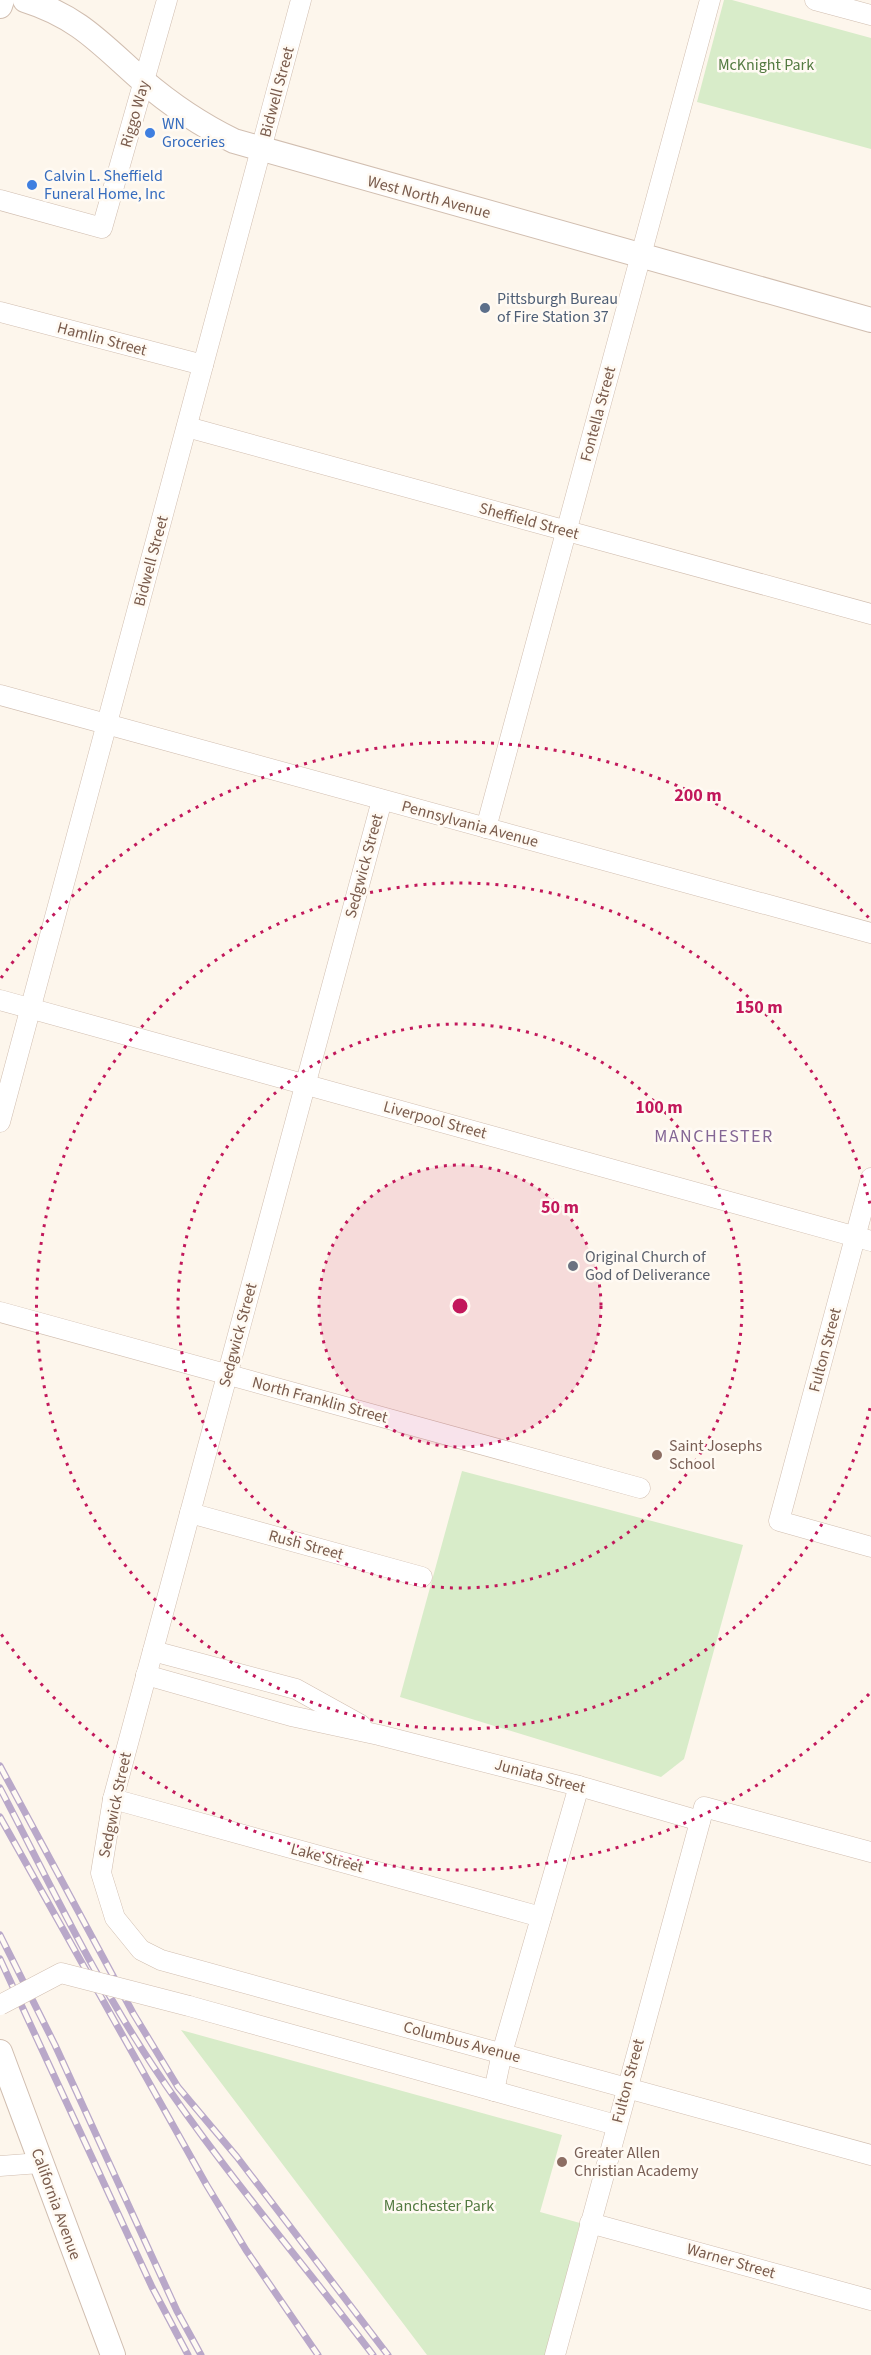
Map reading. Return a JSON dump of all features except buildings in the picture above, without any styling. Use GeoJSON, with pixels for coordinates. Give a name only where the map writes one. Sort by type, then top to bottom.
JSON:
{"type":"FeatureCollection","features":[{"type":"Feature","properties":{"kind":"street"},"geometry":{"type":"LineString","coordinates":[[0,6],[2,0]]}},
{"type":"Feature","properties":{"kind":"street","name":"West North Avenue"},"geometry":{"type":"LineString","coordinates":[[25,0],[71,19],[94,36],[144,82],[204,127],[261,151],[871,320]]}},
{"type":"Feature","properties":{"kind":"street","name":"Riggo Way"},"geometry":{"type":"LineString","coordinates":[[0,200],[102,228],[167,0]]}},
{"type":"Feature","properties":{"kind":"street","name":"Bidwell Street"},"geometry":{"type":"LineString","coordinates":[[0,1122],[302,0]]}},
{"type":"Feature","properties":{"kind":"street","name":"Fontella Street"},"geometry":{"type":"LineString","coordinates":[[486,828],[710,0]]}},
{"type":"Feature","properties":{"kind":"street"},"geometry":{"type":"LineString","coordinates":[[815,0],[871,15]]}},
{"type":"Feature","properties":{"kind":"street","name":"Hamlin Street"},"geometry":{"type":"LineString","coordinates":[[0,312],[203,365]]}},
{"type":"Feature","properties":{"kind":"street","name":"Sheffield Street"},"geometry":{"type":"LineString","coordinates":[[187,427],[871,614]]}},
{"type":"Feature","properties":{"kind":"street","name":"Pennsylvania Avenue"},"geometry":{"type":"LineString","coordinates":[[0,695],[871,933]]}},
{"type":"Feature","properties":{"kind":"street","name":"Sedgwick Street"},"geometry":{"type":"LineString","coordinates":[[101,1873],[113,1799],[382,800]]}},
{"type":"Feature","properties":{"kind":"street","name":"Liverpool Street"},"geometry":{"type":"LineString","coordinates":[[0,1000],[863,1239]]}},
{"type":"Feature","properties":{"kind":"street","name":"Fulton Street"},"geometry":{"type":"LineString","coordinates":[[871,1178],[863,1239],[779,1521],[871,1547]]}},
{"type":"Feature","properties":{"kind":"street","name":"North Franklin Street"},"geometry":{"type":"LineString","coordinates":[[0,1312],[640,1488]]}},
{"type":"Feature","properties":{"kind":"street","name":"Rush Street"},"geometry":{"type":"LineString","coordinates":[[190,1513],[422,1577]]}},
{"type":"Feature","properties":{"kind":"street","name":"Juniata Street"},"geometry":{"type":"LineString","coordinates":[[153,1651],[296,1689],[379,1735]]}},
{"type":"Feature","properties":{"kind":"street","name":"Juniata Street"},"geometry":{"type":"LineString","coordinates":[[146,1675],[291,1716],[379,1735],[579,1786],[871,1852]]}},
{"type":"Feature","properties":{"kind":"street"},"geometry":{"type":"LineString","coordinates":[[494,2091],[502,2053],[579,1786]]}},
{"type":"Feature","properties":{"kind":"street","name":"Lake Street"},"geometry":{"type":"LineString","coordinates":[[113,1799],[541,1917]]}},
{"type":"Feature","properties":{"kind":"street","name":"Fulton Street"},"geometry":{"type":"LineString","coordinates":[[555,2355],[702,1814]]}},
{"type":"Feature","properties":{"kind":"street","name":"Columbus Avenue"},"geometry":{"type":"LineString","coordinates":[[101,1873],[115,1918],[141,1950],[161,1960],[871,2155]]}},
{"type":"Feature","properties":{"kind":"street"},"geometry":{"type":"LineString","coordinates":[[0,2005],[61,1973],[189,2006],[616,2125]]}},
{"type":"Feature","properties":{"kind":"street","name":"California Avenue"},"geometry":{"type":"LineString","coordinates":[[0,2052],[113,2355]]}},
{"type":"Feature","properties":{"kind":"street"},"geometry":{"type":"LineString","coordinates":[[0,2166],[40,2163]]}},
{"type":"Feature","properties":{"kind":"street","name":"Warner Street"},"geometry":{"type":"LineString","coordinates":[[590,2223],[871,2300]]}},
{"type":"Feature","properties":{"kind":"green space","name":"McKnight Park"},"geometry":{"type":"Polygon","coordinates":[[[724,0],[732,0],[871,38],[871,149],[697,102],[724,0]]]}},
{"type":"Feature","properties":{"kind":"green space"},"geometry":{"type":"Polygon","coordinates":[[[462,1471],[743,1545],[684,1759],[661,1777],[400,1697],[462,1471]]]}},
{"type":"Feature","properties":{"kind":"green space","name":"Manchester Park"},"geometry":{"type":"Polygon","coordinates":[[[181,2030],[562,2135],[540,2212],[580,2223],[547,2355],[427,2355],[181,2030]]]}},
{"type":"Feature","properties":{"kind":"railway"},"geometry":{"type":"LineString","coordinates":[[0,1766],[133,2013],[178,2087],[237,2157],[388,2355]]}},
{"type":"Feature","properties":{"kind":"railway"},"geometry":{"type":"LineString","coordinates":[[0,1788],[92,1965],[153,2066],[233,2177],[373,2355]]}},
{"type":"Feature","properties":{"kind":"railway"},"geometry":{"type":"LineString","coordinates":[[0,1817],[206,2184],[246,2250],[318,2355]]}},
{"type":"Feature","properties":{"kind":"railway"},"geometry":{"type":"LineString","coordinates":[[0,1935],[55,2045],[177,2311],[201,2355]]}},
{"type":"Feature","properties":{"kind":"railway"},"geometry":{"type":"LineString","coordinates":[[0,1959],[152,2287],[188,2355]]}},
{"type":"Feature","properties":{"kind":"place","name":"WN Groceries"},"geometry":{"type":"Point","coordinates":[150,133]}},
{"type":"Feature","properties":{"kind":"place","name":"Calvin L. Sheffield Funeral Home, Inc"},"geometry":{"type":"Point","coordinates":[32,185]}},
{"type":"Feature","properties":{"kind":"place","name":"Pittsburgh Bureau of Fire Station 37"},"geometry":{"type":"Point","coordinates":[485,308]}},
{"type":"Feature","properties":{"kind":"place","name":"Original Church of God of Deliverance"},"geometry":{"type":"Point","coordinates":[573,1266]}},
{"type":"Feature","properties":{"kind":"place","name":"Saint Josephs School"},"geometry":{"type":"Point","coordinates":[657,1455]}},
{"type":"Feature","properties":{"kind":"place","name":"Greater Allen Christian Academy"},"geometry":{"type":"Point","coordinates":[562,2162]}},
{"type":"Feature","properties":{"kind":"district","name":"MANCHESTER"},"geometry":{"type":"Point","coordinates":[714,1136]}}]}
